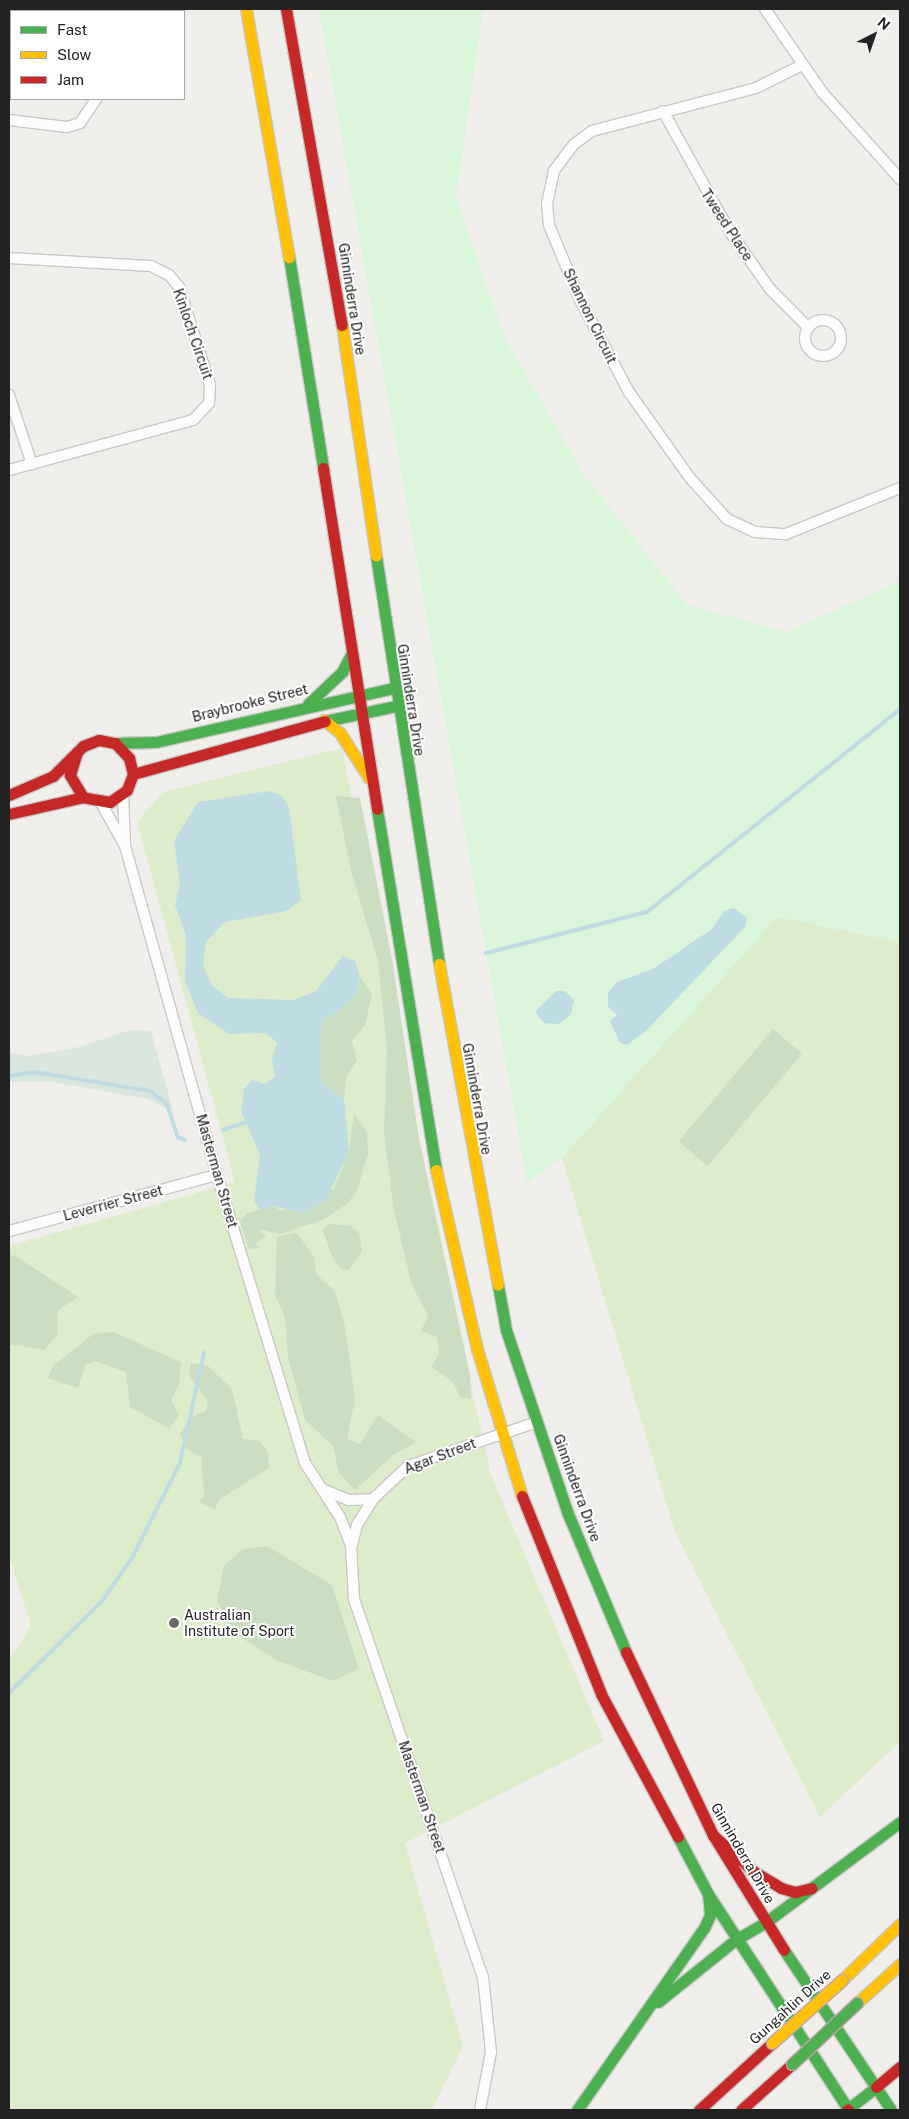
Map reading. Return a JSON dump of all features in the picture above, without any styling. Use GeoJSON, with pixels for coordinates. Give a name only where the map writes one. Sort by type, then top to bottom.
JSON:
{"type":"FeatureCollection","features":[{"type":"Feature","properties":{"kind":"main road"},"geometry":{"type":"LineString","coordinates":[[246,9],[359,694],[430,1144],[477,1349],[502,1434],[532,1528],[601,1694],[708,1894],[735,1940],[848,2110],[900,2066]]}},
{"type":"Feature","properties":{"kind":"main road","name":"Ginninderra Drive"},"geometry":{"type":"LineString","coordinates":[[286,9],[336,288],[393,688],[467,1136],[506,1330],[568,1514],[641,1690],[714,1835],[766,1922],[891,2110]]}},
{"type":"Feature","properties":{"kind":"main road"},"geometry":{"type":"LineString","coordinates":[[308,704],[342,672],[352,652]]}},
{"type":"Feature","properties":{"kind":"main road","name":"Braybrooke Street"},"geometry":{"type":"LineString","coordinates":[[115,743],[156,742],[308,704],[393,688]]}},
{"type":"Feature","properties":{"kind":"main road"},"geometry":{"type":"LineString","coordinates":[[133,774],[324,720],[396,706]]}},
{"type":"Feature","properties":{"kind":"main road"},"geometry":{"type":"LineString","coordinates":[[324,720],[340,733],[372,782]]}},
{"type":"Feature","properties":{"kind":"main road"},"geometry":{"type":"LineString","coordinates":[[9,795],[53,776],[77,752],[94,741],[115,743],[129,758],[133,774],[123,794],[101,803],[83,797],[9,814]]}},
{"type":"Feature","properties":{"kind":"main road"},"geometry":{"type":"LineString","coordinates":[[77,752],[70,775],[83,797]]}},
{"type":"Feature","properties":{"kind":"main road"},"geometry":{"type":"LineString","coordinates":[[631,2026],[735,1940],[766,1922],[900,1822]]}},
{"type":"Feature","properties":{"kind":"main road"},"geometry":{"type":"LineString","coordinates":[[714,1835],[753,1871],[781,1888],[795,1892],[812,1888]]}},
{"type":"Feature","properties":{"kind":"main road"},"geometry":{"type":"LineString","coordinates":[[576,2110],[631,2026],[704,1928],[710,1915],[708,1894]]}},
{"type":"Feature","properties":{"kind":"main road","name":"Gungahlin Drive"},"geometry":{"type":"LineString","coordinates":[[699,2110],[842,1980],[900,1924]]}},
{"type":"Feature","properties":{"kind":"main road"},"geometry":{"type":"LineString","coordinates":[[741,2110],[900,1964]]}},
{"type":"Feature","properties":{"kind":"street"},"geometry":{"type":"LineString","coordinates":[[765,9],[802,65],[900,179]]}},
{"type":"Feature","properties":{"kind":"street","name":"Shannon Circuit"},"geometry":{"type":"LineString","coordinates":[[802,65],[756,88],[602,126],[582,137],[560,161],[548,192],[549,225],[566,268],[629,392],[712,505],[745,529],[776,535],[796,532],[900,488]]}},
{"type":"Feature","properties":{"kind":"street"},"geometry":{"type":"LineString","coordinates":[[9,120],[68,127],[80,123],[95,100]]}},
{"type":"Feature","properties":{"kind":"street","name":"Tweed Place"},"geometry":{"type":"LineString","coordinates":[[663,111],[730,232],[770,289],[808,327]]}},
{"type":"Feature","properties":{"kind":"street","name":"Kinloch Circuit"},"geometry":{"type":"LineString","coordinates":[[9,258],[151,266],[169,275],[179,287],[210,386],[209,402],[193,420],[9,470]]}},
{"type":"Feature","properties":{"kind":"street"},"geometry":{"type":"LineString","coordinates":[[9,395],[32,464]]}},
{"type":"Feature","properties":{"kind":"street","name":"Masterman Street"},"geometry":{"type":"LineString","coordinates":[[123,794],[125,846],[217,1175],[306,1463],[324,1490],[352,1545],[354,1599],[483,1977],[491,2052],[480,2110]]}},
{"type":"Feature","properties":{"kind":"street","name":"Masterman Street"},"geometry":{"type":"LineString","coordinates":[[101,803],[125,846]]}},
{"type":"Feature","properties":{"kind":"street","name":"Leverrier Street"},"geometry":{"type":"LineString","coordinates":[[9,1231],[217,1175]]}},
{"type":"Feature","properties":{"kind":"street","name":"Agar Street"},"geometry":{"type":"LineString","coordinates":[[352,1545],[357,1525],[373,1499],[408,1466],[537,1422]]}},
{"type":"Feature","properties":{"kind":"street"},"geometry":{"type":"LineString","coordinates":[[324,1490],[349,1500],[373,1499]]}},
{"type":"Feature","properties":{"kind":"green space"},"geometry":{"type":"Polygon","coordinates":[[[319,9],[483,9],[456,197],[505,338],[584,475],[687,605],[787,632],[900,581],[900,942],[777,917],[562,1158],[527,1183],[319,9]]]}},
{"type":"Feature","properties":{"kind":"green space"},"geometry":{"type":"Polygon","coordinates":[[[342,748],[446,1273],[491,1475],[604,1741],[405,1843],[463,2046],[432,2110],[9,2110],[9,1661],[31,1625],[9,1556],[9,1246],[235,1182],[137,822],[163,792],[342,748]]]}},
{"type":"Feature","properties":{"kind":"green space"},"geometry":{"type":"Polygon","coordinates":[[[336,796],[360,798],[392,959],[419,1139],[470,1375],[471,1398],[461,1398],[452,1381],[431,1367],[439,1354],[437,1337],[421,1331],[428,1316],[411,1283],[393,1205],[384,1132],[387,1049],[378,961],[351,871],[336,796]]]}},
{"type":"Feature","properties":{"kind":"green space"},"geometry":{"type":"Polygon","coordinates":[[[777,916],[900,942],[900,1742],[820,1817],[675,1532],[562,1158],[777,916]]]}},
{"type":"Feature","properties":{"kind":"green space"},"geometry":{"type":"Polygon","coordinates":[[[360,977],[372,994],[365,1025],[352,1041],[357,1060],[346,1078],[344,1099],[321,1082],[321,1032],[324,1017],[335,1014],[359,986],[360,977]]]}},
{"type":"Feature","properties":{"kind":"green space"},"geometry":{"type":"Polygon","coordinates":[[[773,1029],[802,1053],[708,1166],[679,1142],[773,1029]]]}},
{"type":"Feature","properties":{"kind":"green space"},"geometry":{"type":"Polygon","coordinates":[[[354,1114],[367,1132],[368,1154],[357,1191],[347,1204],[322,1220],[280,1234],[258,1229],[266,1237],[255,1243],[260,1248],[249,1249],[240,1221],[247,1213],[273,1206],[282,1211],[334,1189],[349,1151],[354,1114]]]}},
{"type":"Feature","properties":{"kind":"green space"},"geometry":{"type":"Polygon","coordinates":[[[329,1224],[350,1226],[359,1233],[362,1251],[349,1270],[341,1269],[332,1256],[323,1230],[329,1224]]]}},
{"type":"Feature","properties":{"kind":"green space"},"geometry":{"type":"Polygon","coordinates":[[[297,1233],[314,1257],[316,1274],[335,1291],[345,1327],[355,1400],[347,1439],[360,1444],[378,1415],[416,1442],[393,1455],[355,1490],[339,1473],[333,1446],[305,1420],[288,1357],[285,1317],[275,1295],[277,1237],[297,1233]]]}},
{"type":"Feature","properties":{"kind":"green space"},"geometry":{"type":"Polygon","coordinates":[[[14,1255],[78,1297],[58,1310],[57,1335],[44,1350],[9,1344],[9,1256],[14,1255]]]}},
{"type":"Feature","properties":{"kind":"green space"},"geometry":{"type":"Polygon","coordinates":[[[113,1332],[181,1362],[179,1384],[171,1400],[179,1416],[169,1428],[130,1407],[126,1372],[95,1361],[85,1365],[78,1388],[48,1378],[53,1366],[93,1334],[113,1332]]]}},
{"type":"Feature","properties":{"kind":"green space"},"geometry":{"type":"Polygon","coordinates":[[[191,1363],[207,1365],[232,1389],[243,1439],[260,1441],[268,1452],[269,1468],[220,1499],[215,1509],[199,1502],[204,1495],[201,1457],[187,1449],[180,1434],[191,1417],[206,1411],[208,1402],[189,1375],[191,1363]]]}},
{"type":"Feature","properties":{"kind":"green space"},"geometry":{"type":"Polygon","coordinates":[[[267,1546],[332,1585],[359,1669],[333,1681],[278,1661],[234,1633],[217,1601],[224,1566],[243,1549],[267,1546]]]}},
{"type":"Feature","properties":{"kind":"shaded area"},"geometry":{"type":"Polygon","coordinates":[[[130,1030],[151,1031],[172,1107],[169,1110],[149,1099],[52,1082],[9,1082],[9,1052],[28,1056],[79,1047],[130,1030]]]}},
{"type":"Feature","properties":{"kind":"water"},"geometry":{"type":"Polygon","coordinates":[[[269,791],[282,796],[289,807],[301,900],[287,911],[225,922],[206,942],[203,966],[212,985],[228,998],[293,1000],[316,991],[343,956],[355,961],[360,977],[356,995],[335,1014],[324,1018],[321,1032],[321,1082],[344,1099],[349,1151],[326,1200],[304,1213],[273,1206],[260,1210],[254,1200],[260,1155],[241,1111],[244,1089],[252,1080],[265,1084],[275,1076],[272,1060],[277,1043],[266,1033],[229,1034],[198,1013],[185,981],[186,935],[175,905],[180,884],[174,841],[198,802],[269,791]]]}},
{"type":"Feature","properties":{"kind":"water"},"geometry":{"type":"Polygon","coordinates":[[[734,908],[747,918],[745,927],[646,1031],[627,1045],[620,1043],[610,1021],[617,1015],[608,1007],[608,993],[617,982],[653,969],[712,929],[724,911],[734,908]]]}},
{"type":"Feature","properties":{"kind":"water"},"geometry":{"type":"Polygon","coordinates":[[[556,991],[565,991],[574,1000],[571,1014],[559,1024],[544,1023],[535,1012],[556,991]]]}},
{"type":"Feature","properties":{"kind":"waterway"},"geometry":{"type":"LineString","coordinates":[[486,953],[647,912],[900,709]]}},
{"type":"Feature","properties":{"kind":"waterway"},"geometry":{"type":"LineString","coordinates":[[9,1076],[35,1072],[150,1091],[167,1104],[178,1137],[185,1140]]}},
{"type":"Feature","properties":{"kind":"waterway"},"geometry":{"type":"LineString","coordinates":[[223,1130],[246,1122]]}},
{"type":"Feature","properties":{"kind":"waterway"},"geometry":{"type":"LineString","coordinates":[[9,1693],[102,1601],[132,1558],[180,1463],[204,1353]]}},
{"type":"Feature","properties":{"kind":"traffic: fast"},"geometry":{"type":"LineString","coordinates":[[289,257],[323,468]]}},
{"type":"Feature","properties":{"kind":"traffic: fast"},"geometry":{"type":"LineString","coordinates":[[376,556],[439,964]]}},
{"type":"Feature","properties":{"kind":"traffic: fast"},"geometry":{"type":"LineString","coordinates":[[308,704],[342,672],[352,652]]}},
{"type":"Feature","properties":{"kind":"traffic: fast"},"geometry":{"type":"LineString","coordinates":[[115,743],[156,742],[393,688]]}},
{"type":"Feature","properties":{"kind":"traffic: fast"},"geometry":{"type":"LineString","coordinates":[[325,721],[396,706]]}},
{"type":"Feature","properties":{"kind":"traffic: fast"},"geometry":{"type":"LineString","coordinates":[[377,809],[436,1170]]}},
{"type":"Feature","properties":{"kind":"traffic: fast"},"geometry":{"type":"LineString","coordinates":[[498,1285],[506,1330],[568,1514],[626,1652]]}},
{"type":"Feature","properties":{"kind":"traffic: fast"},"geometry":{"type":"LineString","coordinates":[[766,1922],[900,1822]]}},
{"type":"Feature","properties":{"kind":"traffic: fast"},"geometry":{"type":"LineString","coordinates":[[678,1837],[708,1894],[849,2110]]}},
{"type":"Feature","properties":{"kind":"traffic: fast"},"geometry":{"type":"LineString","coordinates":[[577,2110],[704,1928],[710,1915],[708,1894]]}},
{"type":"Feature","properties":{"kind":"traffic: fast"},"geometry":{"type":"LineString","coordinates":[[735,1940],[766,1922]]}},
{"type":"Feature","properties":{"kind":"traffic: fast"},"geometry":{"type":"LineString","coordinates":[[658,2002],[735,1940]]}},
{"type":"Feature","properties":{"kind":"traffic: fast"},"geometry":{"type":"LineString","coordinates":[[784,1950],[891,2110]]}},
{"type":"Feature","properties":{"kind":"traffic: fast"},"geometry":{"type":"LineString","coordinates":[[792,2064],[857,2003]]}},
{"type":"Feature","properties":{"kind":"traffic: fast"},"geometry":{"type":"LineString","coordinates":[[848,2109],[876,2087]]}},
{"type":"Feature","properties":{"kind":"traffic: slow"},"geometry":{"type":"LineString","coordinates":[[246,9],[289,257]]}},
{"type":"Feature","properties":{"kind":"traffic: slow"},"geometry":{"type":"LineString","coordinates":[[342,325],[376,556]]}},
{"type":"Feature","properties":{"kind":"traffic: slow"},"geometry":{"type":"LineString","coordinates":[[324,720],[340,733],[369,778]]}},
{"type":"Feature","properties":{"kind":"traffic: slow"},"geometry":{"type":"LineString","coordinates":[[439,964],[498,1285]]}},
{"type":"Feature","properties":{"kind":"traffic: slow"},"geometry":{"type":"LineString","coordinates":[[436,1170],[477,1349],[522,1496]]}},
{"type":"Feature","properties":{"kind":"traffic: slow"},"geometry":{"type":"LineString","coordinates":[[842,1980],[900,1924]]}},
{"type":"Feature","properties":{"kind":"traffic: slow"},"geometry":{"type":"LineString","coordinates":[[857,2003],[900,1964]]}},
{"type":"Feature","properties":{"kind":"traffic: slow"},"geometry":{"type":"LineString","coordinates":[[772,2043],[842,1980]]}},
{"type":"Feature","properties":{"kind":"traffic: jam"},"geometry":{"type":"LineString","coordinates":[[286,9],[342,325]]}},
{"type":"Feature","properties":{"kind":"traffic: jam"},"geometry":{"type":"LineString","coordinates":[[323,468],[377,809]]}},
{"type":"Feature","properties":{"kind":"traffic: jam"},"geometry":{"type":"LineString","coordinates":[[133,774],[325,721]]}},
{"type":"Feature","properties":{"kind":"traffic: jam"},"geometry":{"type":"LineString","coordinates":[[9,795],[53,776],[83,746],[99,740],[115,743],[129,758],[133,774],[127,790],[110,802],[83,797],[70,775],[77,752]]}},
{"type":"Feature","properties":{"kind":"traffic: jam"},"geometry":{"type":"LineString","coordinates":[[9,814],[83,797]]}},
{"type":"Feature","properties":{"kind":"traffic: jam"},"geometry":{"type":"LineString","coordinates":[[522,1496],[601,1694],[678,1837]]}},
{"type":"Feature","properties":{"kind":"traffic: jam"},"geometry":{"type":"LineString","coordinates":[[626,1652],[713,1835],[784,1950]]}},
{"type":"Feature","properties":{"kind":"traffic: jam"},"geometry":{"type":"LineString","coordinates":[[713,1835],[753,1871],[781,1888],[795,1892],[812,1888]]}},
{"type":"Feature","properties":{"kind":"traffic: jam"},"geometry":{"type":"LineString","coordinates":[[699,2110],[772,2043]]}},
{"type":"Feature","properties":{"kind":"traffic: jam"},"geometry":{"type":"LineString","coordinates":[[741,2110],[792,2064]]}},
{"type":"Feature","properties":{"kind":"traffic: jam"},"geometry":{"type":"LineString","coordinates":[[876,2087],[900,2067]]}},
{"type":"Feature","properties":{"kind":"place","name":"Australian Institute of Sport"},"geometry":{"type":"Point","coordinates":[174,1623]}}]}
